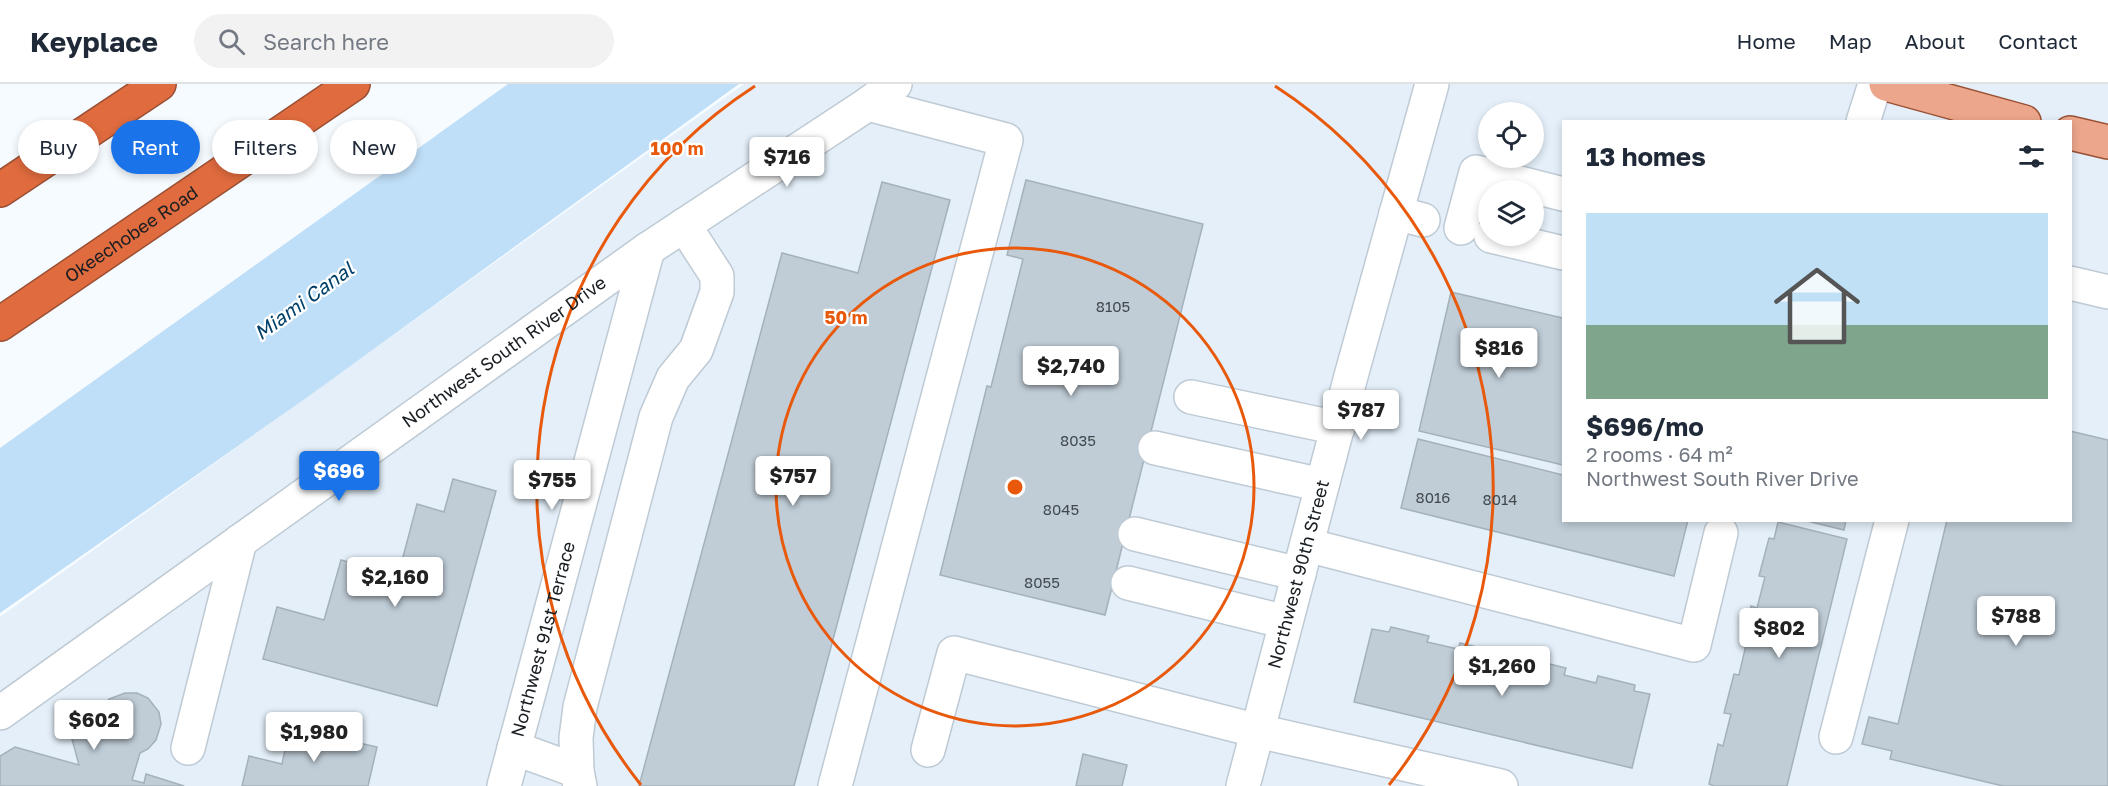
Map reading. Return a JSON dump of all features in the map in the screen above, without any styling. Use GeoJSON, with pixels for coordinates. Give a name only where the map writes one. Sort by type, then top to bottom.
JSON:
{"type":"FeatureCollection","features":[{"type":"Feature","properties":{"kind":"highway"},"geometry":{"type":"LineString","coordinates":[[0,190],[159,84]]}},
{"type":"Feature","properties":{"kind":"highway","name":"Okeechobee Road"},"geometry":{"type":"LineString","coordinates":[[0,324],[352,84]]}},
{"type":"Feature","properties":{"kind":"main road"},"geometry":{"type":"LineString","coordinates":[[1886,84],[2006,119]]}},
{"type":"Feature","properties":{"kind":"main road"},"geometry":{"type":"LineString","coordinates":[[2072,133],[2108,142]]}},
{"type":"Feature","properties":{"kind":"street","name":"Northwest South River Drive"},"geometry":{"type":"LineString","coordinates":[[0,713],[648,249],[895,84]]}},
{"type":"Feature","properties":{"kind":"street","name":"Northwest 90th Street"},"geometry":{"type":"LineString","coordinates":[[1243,786],[1338,429],[1450,226],[1432,84]]}},
{"type":"Feature","properties":{"kind":"street"},"geometry":{"type":"LineString","coordinates":[[1864,120],[1886,84]]}},
{"type":"Feature","properties":{"kind":"street"},"geometry":{"type":"LineString","coordinates":[[835,786],[1006,140],[868,104]]}},
{"type":"Feature","properties":{"kind":"street"},"geometry":{"type":"LineString","coordinates":[[1562,194],[1476,172],[1450,226],[1562,253]]}},
{"type":"Feature","properties":{"kind":"street"},"geometry":{"type":"LineString","coordinates":[[514,748],[578,779],[576,738],[580,707],[656,417],[674,378],[696,350],[717,292],[717,276],[684,225]]}},
{"type":"Feature","properties":{"kind":"street","name":"Northwest 91st Terrace"},"geometry":{"type":"LineString","coordinates":[[504,786],[648,249]]}},
{"type":"Feature","properties":{"kind":"street"},"geometry":{"type":"LineString","coordinates":[[2072,283],[2108,292]]}},
{"type":"Feature","properties":{"kind":"street"},"geometry":{"type":"LineString","coordinates":[[1191,397],[1338,429]]}},
{"type":"Feature","properties":{"kind":"street"},"geometry":{"type":"LineString","coordinates":[[1155,448],[1322,485]]}},
{"type":"Feature","properties":{"kind":"street"},"geometry":{"type":"LineString","coordinates":[[1836,737],[1891,522]]}},
{"type":"Feature","properties":{"kind":"street"},"geometry":{"type":"LineString","coordinates":[[574,525],[624,539]]}},
{"type":"Feature","properties":{"kind":"street"},"geometry":{"type":"LineString","coordinates":[[1135,534],[1303,559],[1694,645],[1721,533]]}},
{"type":"Feature","properties":{"kind":"street"},"geometry":{"type":"LineString","coordinates":[[188,748],[240,542]]}},
{"type":"Feature","properties":{"kind":"street"},"geometry":{"type":"LineString","coordinates":[[1128,583],[1286,622]]}},
{"type":"Feature","properties":{"kind":"street"},"geometry":{"type":"LineString","coordinates":[[928,750],[954,653],[1258,731],[1501,786]]}},
{"type":"Feature","properties":{"kind":"shaded area"},"geometry":{"type":"Polygon","coordinates":[[[744,84],[2108,84],[2108,786],[0,786],[0,617],[744,84]]]}},
{"type":"Feature","properties":{"kind":"water","name":"Miami Canal"},"geometry":{"type":"Polygon","coordinates":[[[508,84],[739,84],[309,396],[0,613],[0,448],[382,174],[417,174],[417,149],[508,84]]]}},
{"type":"Feature","properties":{"kind":"building"},"geometry":{"type":"Polygon","coordinates":[[[1026,180],[1203,224],[1105,615],[940,575],[987,386],[991,387],[1023,259],[1007,255],[1026,180]]]}},
{"type":"Feature","properties":{"kind":"building"},"geometry":{"type":"Polygon","coordinates":[[[882,182],[950,200],[794,786],[639,786],[782,253],[858,273],[882,182]]]}},
{"type":"Feature","properties":{"kind":"building"},"geometry":{"type":"Polygon","coordinates":[[[1451,292],[1562,318],[1562,465],[1419,431],[1451,292]]]}},
{"type":"Feature","properties":{"kind":"building"},"geometry":{"type":"Polygon","coordinates":[[[2072,431],[2108,440],[2108,786],[2003,786],[1890,759],[1892,751],[1862,744],[1869,717],[1898,724],[1947,522],[2072,522],[2072,431]]]}},
{"type":"Feature","properties":{"kind":"building"},"geometry":{"type":"Polygon","coordinates":[[[1418,439],[1562,475],[1562,522],[1688,522],[1674,576],[1401,508],[1418,439]]]}},
{"type":"Feature","properties":{"kind":"building"},"geometry":{"type":"Polygon","coordinates":[[[453,479],[496,491],[437,706],[263,659],[277,607],[324,620],[341,560],[398,576],[417,504],[444,512],[453,479]]]}},
{"type":"Feature","properties":{"kind":"building"},"geometry":{"type":"Polygon","coordinates":[[[1778,522],[1847,539],[1787,786],[1714,786],[1709,784],[1718,744],[1723,746],[1731,714],[1724,713],[1734,674],[1739,675],[1746,645],[1742,644],[1751,606],[1757,608],[1765,577],[1759,576],[1769,538],[1774,539],[1778,522]]]}},
{"type":"Feature","properties":{"kind":"building"},"geometry":{"type":"Polygon","coordinates":[[[1811,522],[1846,522],[1844,530],[1811,522]]]}},
{"type":"Feature","properties":{"kind":"building"},"geometry":{"type":"Polygon","coordinates":[[[1391,627],[1429,636],[1427,642],[1458,649],[1460,643],[1497,652],[1495,658],[1527,665],[1529,659],[1566,668],[1564,675],[1596,683],[1598,676],[1635,685],[1634,691],[1650,694],[1632,768],[1354,702],[1372,629],[1389,632],[1391,627]]]}},
{"type":"Feature","properties":{"kind":"building"},"geometry":{"type":"Polygon","coordinates":[[[125,693],[137,693],[148,698],[159,712],[161,724],[156,740],[148,749],[140,753],[132,780],[144,783],[146,774],[184,786],[0,786],[0,756],[15,747],[79,765],[69,728],[98,720],[109,699],[125,693]]]}},
{"type":"Feature","properties":{"kind":"building"},"geometry":{"type":"Polygon","coordinates":[[[290,727],[377,747],[368,786],[242,786],[249,756],[282,764],[290,727]]]}},
{"type":"Feature","properties":{"kind":"building"},"geometry":{"type":"Polygon","coordinates":[[[1083,754],[1127,765],[1122,786],[1076,786],[1083,754]]]}}]}
